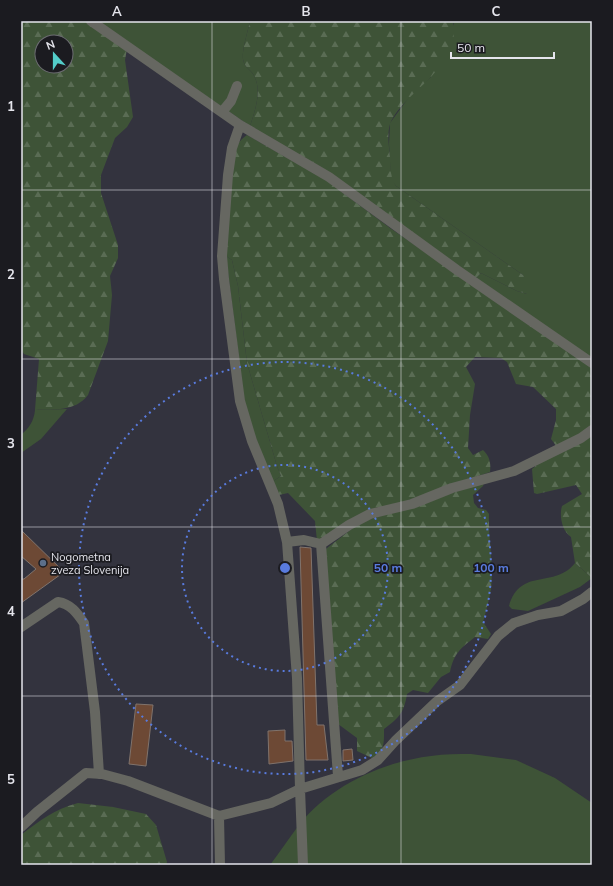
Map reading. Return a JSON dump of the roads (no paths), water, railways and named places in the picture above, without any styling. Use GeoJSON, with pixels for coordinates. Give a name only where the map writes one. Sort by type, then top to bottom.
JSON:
{"type":"FeatureCollection","features":[{"type":"Feature","properties":{"kind":"lane"},"geometry":{"type":"LineString","coordinates":[[91,21],[240,125],[329,177],[457,270],[592,363]]}},
{"type":"Feature","properties":{"kind":"lane"},"geometry":{"type":"LineString","coordinates":[[222,112],[231,101],[237,86]]}},
{"type":"Feature","properties":{"kind":"lane"},"geometry":{"type":"LineString","coordinates":[[240,125],[232,148],[228,175],[222,256],[240,401],[252,441],[278,504],[287,542],[297,678],[302,865]]}},
{"type":"Feature","properties":{"kind":"lane"},"geometry":{"type":"LineString","coordinates":[[287,542],[304,540],[321,544],[349,525],[370,514],[412,504],[457,486],[514,471],[581,438],[592,430]]}},
{"type":"Feature","properties":{"kind":"lane"},"geometry":{"type":"LineString","coordinates":[[321,544],[338,776]]}},
{"type":"Feature","properties":{"kind":"lane"},"geometry":{"type":"LineString","coordinates":[[21,828],[37,812],[86,773],[99,774],[128,781],[219,816],[271,803],[300,789],[338,776],[362,770],[378,760],[436,702],[460,685],[498,636],[514,623],[538,615],[561,611],[582,600],[592,592]]}},
{"type":"Feature","properties":{"kind":"lane"},"geometry":{"type":"LineString","coordinates":[[21,627],[58,602],[64,603],[76,611],[84,623],[95,712],[99,774]]}},
{"type":"Feature","properties":{"kind":"lane"},"geometry":{"type":"LineString","coordinates":[[219,816],[220,865]]}},
{"type":"Feature","properties":{"kind":"place","name":"Nogometna zveza Slovenija"},"geometry":{"type":"Point","coordinates":[43,563]}}]}
